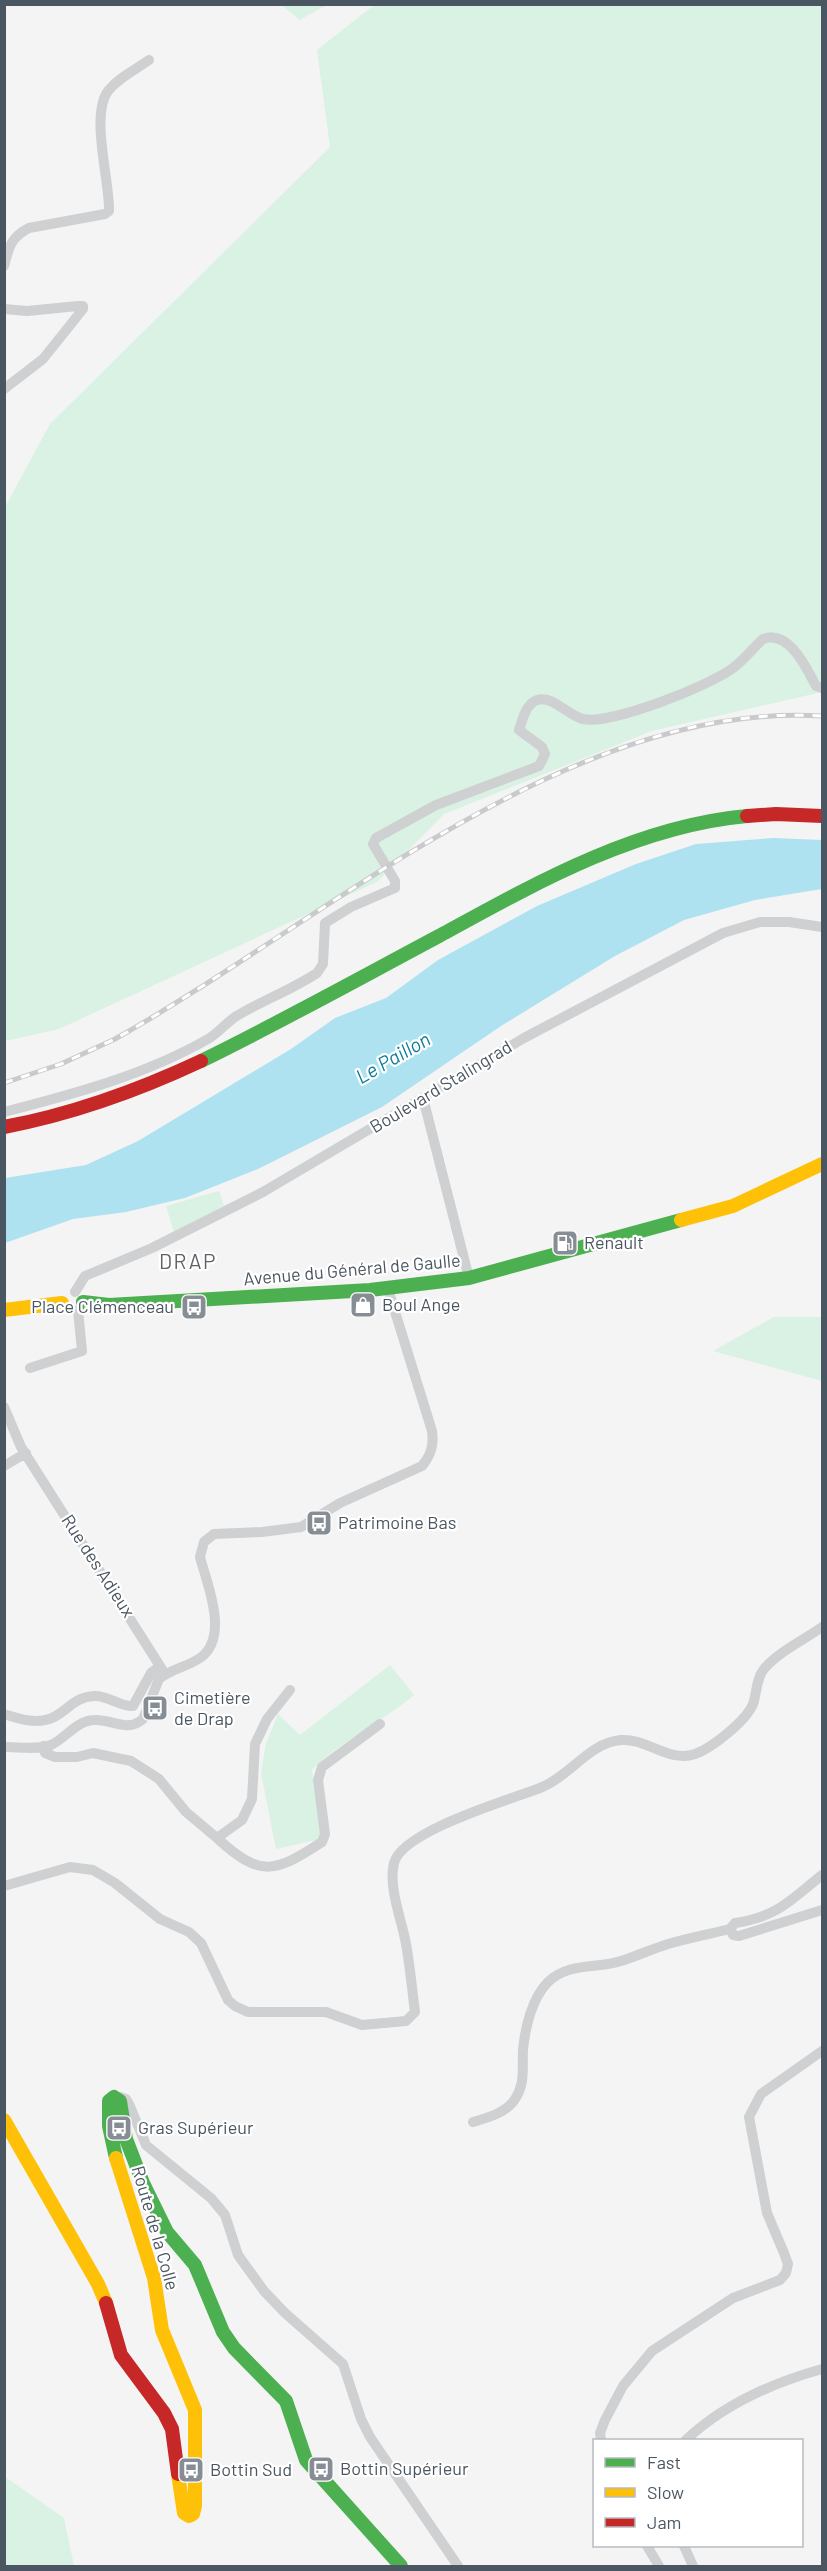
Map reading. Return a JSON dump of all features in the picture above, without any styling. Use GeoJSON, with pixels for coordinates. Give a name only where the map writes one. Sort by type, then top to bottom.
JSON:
{"type":"FeatureCollection","features":[{"type":"Feature","properties":{"kind":"street"},"geometry":{"type":"LineString","coordinates":[[4,266],[12,239],[19,233],[29,228],[105,214],[109,211],[101,137],[105,97],[117,82],[149,60]]}},
{"type":"Feature","properties":{"kind":"street"},"geometry":{"type":"LineString","coordinates":[[4,309],[27,311],[78,306],[83,306],[84,309],[43,359],[4,389]]}},
{"type":"Feature","properties":{"kind":"street"},"geometry":{"type":"LineString","coordinates":[[4,1112],[121,1078],[211,1038],[233,1018],[317,973],[323,964],[325,923],[351,907],[393,889],[395,881],[376,850],[373,841],[376,838],[436,805],[539,766],[545,754],[542,747],[519,730],[529,705],[540,699],[548,700],[584,720],[613,716],[693,689],[734,668],[763,639],[769,637],[780,641],[795,652],[808,667],[815,684],[822,688]]}},
{"type":"Feature","properties":{"kind":"street"},"geometry":{"type":"LineString","coordinates":[[4,1127],[51,1118],[102,1102],[210,1057],[528,888],[619,846],[692,826],[822,816]]}},
{"type":"Feature","properties":{"kind":"street"},"geometry":{"type":"LineString","coordinates":[[4,1135],[50,1126],[160,1088],[213,1063],[530,895],[611,858],[693,833],[775,819],[822,825]]}},
{"type":"Feature","properties":{"kind":"street","name":"Boulevard Stalingrad"},"geometry":{"type":"LineString","coordinates":[[78,1301],[85,1276],[152,1248],[263,1192],[524,1038],[723,933],[760,922],[799,923],[822,927]]}},
{"type":"Feature","properties":{"kind":"street"},"geometry":{"type":"LineString","coordinates":[[423,1098],[469,1278]]}},
{"type":"Feature","properties":{"kind":"street","name":"Avenue du Général de Gaulle"},"geometry":{"type":"LineString","coordinates":[[78,1301],[109,1305],[388,1289],[469,1278],[733,1206],[777,1188],[822,1164]]}},
{"type":"Feature","properties":{"kind":"street"},"geometry":{"type":"LineString","coordinates":[[4,1714],[29,1721],[53,1718],[77,1698],[96,1695],[127,1707],[133,1706],[152,1673],[200,1658],[213,1638],[213,1611],[200,1557],[200,1548],[208,1536],[222,1532],[262,1532],[301,1527],[340,1503],[422,1466],[432,1449],[432,1431],[388,1289]]}},
{"type":"Feature","properties":{"kind":"street"},"geometry":{"type":"LineString","coordinates":[[4,1310],[62,1303],[66,1294],[78,1301],[82,1351],[30,1368]]}},
{"type":"Feature","properties":{"kind":"street","name":"Rue des Adieux"},"geometry":{"type":"LineString","coordinates":[[4,1407],[28,1456],[163,1670]]}},
{"type":"Feature","properties":{"kind":"street"},"geometry":{"type":"LineString","coordinates":[[4,1466],[28,1456]]}},
{"type":"Feature","properties":{"kind":"street"},"geometry":{"type":"LineString","coordinates":[[4,1886],[70,1867],[93,1870],[115,1883],[160,1919],[189,1932],[201,1943],[228,2000],[235,2006],[248,2012],[326,2012],[362,2025],[406,2021],[415,2012],[406,1945],[394,1887],[394,1864],[400,1849],[431,1830],[513,1795],[552,1783],[607,1743],[633,1740],[671,1755],[695,1754],[707,1748],[725,1735],[749,1710],[762,1671],[776,1658],[822,1627]]}},
{"type":"Feature","properties":{"kind":"street"},"geometry":{"type":"LineString","coordinates":[[4,1747],[50,1745],[88,1721],[102,1720],[124,1726],[139,1723],[147,1713],[155,1684],[163,1670]]}},
{"type":"Feature","properties":{"kind":"street"},"geometry":{"type":"LineString","coordinates":[[216,1838],[242,1820],[252,1799],[255,1744],[267,1719],[290,1690]]}},
{"type":"Feature","properties":{"kind":"street"},"geometry":{"type":"LineString","coordinates":[[43,1746],[45,1753],[54,1757],[77,1757],[93,1753],[131,1761],[159,1779],[186,1812],[216,1838],[252,1864],[276,1868],[291,1862],[322,1842],[325,1834],[318,1780],[322,1767],[380,1724]]}},
{"type":"Feature","properties":{"kind":"street"},"geometry":{"type":"LineString","coordinates":[[473,2122],[503,2110],[513,2102],[523,2083],[524,2050],[529,2017],[548,1982],[565,1971],[595,1964],[618,1962],[667,1944],[730,1929],[735,1923],[760,1919],[778,1911],[822,1875]]}},
{"type":"Feature","properties":{"kind":"street"},"geometry":{"type":"LineString","coordinates":[[730,1929],[733,1935],[739,1936],[822,1911]]}},
{"type":"Feature","properties":{"kind":"street"},"geometry":{"type":"LineString","coordinates":[[601,2439],[600,2433],[605,2420],[622,2386],[651,2351],[733,2298],[780,2280],[786,2273],[788,2264],[767,2213],[749,2117],[761,2094],[822,2051]]}},
{"type":"Feature","properties":{"kind":"street"},"geometry":{"type":"LineString","coordinates":[[117,2097],[126,2099],[146,2145],[211,2198],[220,2209],[228,2220],[238,2255],[264,2291],[285,2313],[343,2364],[350,2378],[361,2419],[370,2437],[458,2566]]}},
{"type":"Feature","properties":{"kind":"street","name":"Route de la Colle"},"geometry":{"type":"LineString","coordinates":[[4,2120],[102,2291],[121,2355],[164,2413],[172,2429],[176,2444],[181,2510],[189,2516],[195,2506],[197,2438],[195,2410],[162,2330],[154,2278],[120,2175],[108,2113],[109,2101],[117,2097],[122,2110],[126,2139],[143,2183],[167,2232],[195,2265],[223,2332],[234,2348],[286,2401],[306,2460],[401,2566]]}},
{"type":"Feature","properties":{"kind":"street"},"geometry":{"type":"LineString","coordinates":[[687,2439],[716,2414],[762,2389],[822,2369]]}},
{"type":"Feature","properties":{"kind":"street"},"geometry":{"type":"LineString","coordinates":[[648,2547],[659,2566]]}},
{"type":"Feature","properties":{"kind":"street"},"geometry":{"type":"LineString","coordinates":[[684,2547],[693,2566]]}},
{"type":"Feature","properties":{"kind":"green space"},"geometry":{"type":"Polygon","coordinates":[[[282,5],[327,5],[299,20],[282,5]]]}},
{"type":"Feature","properties":{"kind":"green space"},"geometry":{"type":"Polygon","coordinates":[[[374,5],[822,5],[822,692],[652,731],[444,814],[377,882],[59,1029],[5,1041],[5,507],[50,424],[330,147],[317,50],[374,5]]]}},
{"type":"Feature","properties":{"kind":"green space"},"geometry":{"type":"Polygon","coordinates":[[[219,1191],[224,1206],[174,1232],[166,1206],[219,1191]]]}},
{"type":"Feature","properties":{"kind":"green space"},"geometry":{"type":"Polygon","coordinates":[[[774,1317],[822,1317],[822,1381],[713,1351],[774,1317]]]}},
{"type":"Feature","properties":{"kind":"green space"},"geometry":{"type":"Polygon","coordinates":[[[390,1665],[414,1695],[336,1750],[312,1770],[321,1839],[276,1849],[261,1773],[266,1743],[278,1714],[300,1735],[390,1665]]]}},
{"type":"Feature","properties":{"kind":"green space"},"geometry":{"type":"Polygon","coordinates":[[[4,2476],[64,2518],[74,2566],[5,2566],[4,2476]]]}},
{"type":"Feature","properties":{"kind":"water","name":"Le Paillon"},"geometry":{"type":"Polygon","coordinates":[[[773,838],[822,840],[822,889],[755,900],[684,920],[615,956],[501,1026],[382,1107],[258,1169],[185,1198],[126,1212],[73,1219],[5,1243],[5,1178],[86,1165],[138,1141],[291,1049],[335,1018],[386,998],[438,960],[537,906],[636,864],[696,844],[773,838]]]}},
{"type":"Feature","properties":{"kind":"railway"},"geometry":{"type":"LineString","coordinates":[[4,1083],[61,1064],[115,1039],[195,991],[453,827],[543,780],[635,743],[728,720],[822,716]]}},
{"type":"Feature","properties":{"kind":"traffic: fast"},"geometry":{"type":"LineString","coordinates":[[201,1061],[512,897],[587,860],[665,832],[706,822],[747,816]]}},
{"type":"Feature","properties":{"kind":"traffic: fast"},"geometry":{"type":"LineString","coordinates":[[83,1302],[109,1305],[370,1290],[469,1278],[681,1220]]}},
{"type":"Feature","properties":{"kind":"traffic: fast"},"geometry":{"type":"LineString","coordinates":[[116,2158],[109,2126],[109,2101],[114,2097],[120,2101],[126,2139],[143,2183],[167,2232],[195,2265],[223,2332],[234,2348],[286,2401],[306,2460],[401,2566]]}},
{"type":"Feature","properties":{"kind":"traffic: slow"},"geometry":{"type":"LineString","coordinates":[[681,1220],[733,1206],[822,1164]]}},
{"type":"Feature","properties":{"kind":"traffic: slow"},"geometry":{"type":"LineString","coordinates":[[4,1310],[62,1303]]}},
{"type":"Feature","properties":{"kind":"traffic: slow"},"geometry":{"type":"LineString","coordinates":[[4,2120],[98,2284],[106,2303]]}},
{"type":"Feature","properties":{"kind":"traffic: slow"},"geometry":{"type":"LineString","coordinates":[[116,2158],[154,2278],[162,2330],[195,2410],[195,2506],[193,2514],[189,2516],[184,2513],[178,2474]]}},
{"type":"Feature","properties":{"kind":"traffic: jam"},"geometry":{"type":"LineString","coordinates":[[747,816],[776,814],[822,816]]}},
{"type":"Feature","properties":{"kind":"traffic: jam"},"geometry":{"type":"LineString","coordinates":[[4,1127],[30,1122],[104,1100],[201,1061]]}},
{"type":"Feature","properties":{"kind":"traffic: jam"},"geometry":{"type":"LineString","coordinates":[[106,2303],[121,2355],[164,2413],[172,2429],[178,2474]]}},
{"type":"Feature","properties":{"kind":"place","name":"Renault"},"geometry":{"type":"Point","coordinates":[565,1243]}},
{"type":"Feature","properties":{"kind":"place","name":"Boul Ange"},"geometry":{"type":"Point","coordinates":[363,1305]}},
{"type":"Feature","properties":{"kind":"place","name":"Place Clémenceau"},"geometry":{"type":"Point","coordinates":[194,1307]}},
{"type":"Feature","properties":{"kind":"place","name":"Patrimoine Bas"},"geometry":{"type":"Point","coordinates":[319,1523]}},
{"type":"Feature","properties":{"kind":"place","name":"Cimetière de Drap"},"geometry":{"type":"Point","coordinates":[155,1708]}},
{"type":"Feature","properties":{"kind":"place","name":"Gras Supérieur"},"geometry":{"type":"Point","coordinates":[119,2128]}},
{"type":"Feature","properties":{"kind":"place","name":"Bottin Supérieur"},"geometry":{"type":"Point","coordinates":[321,2469]}},
{"type":"Feature","properties":{"kind":"place","name":"Bottin Sud"},"geometry":{"type":"Point","coordinates":[191,2470]}},
{"type":"Feature","properties":{"kind":"district","name":"DRAP"},"geometry":{"type":"Point","coordinates":[188,1262]}}]}
